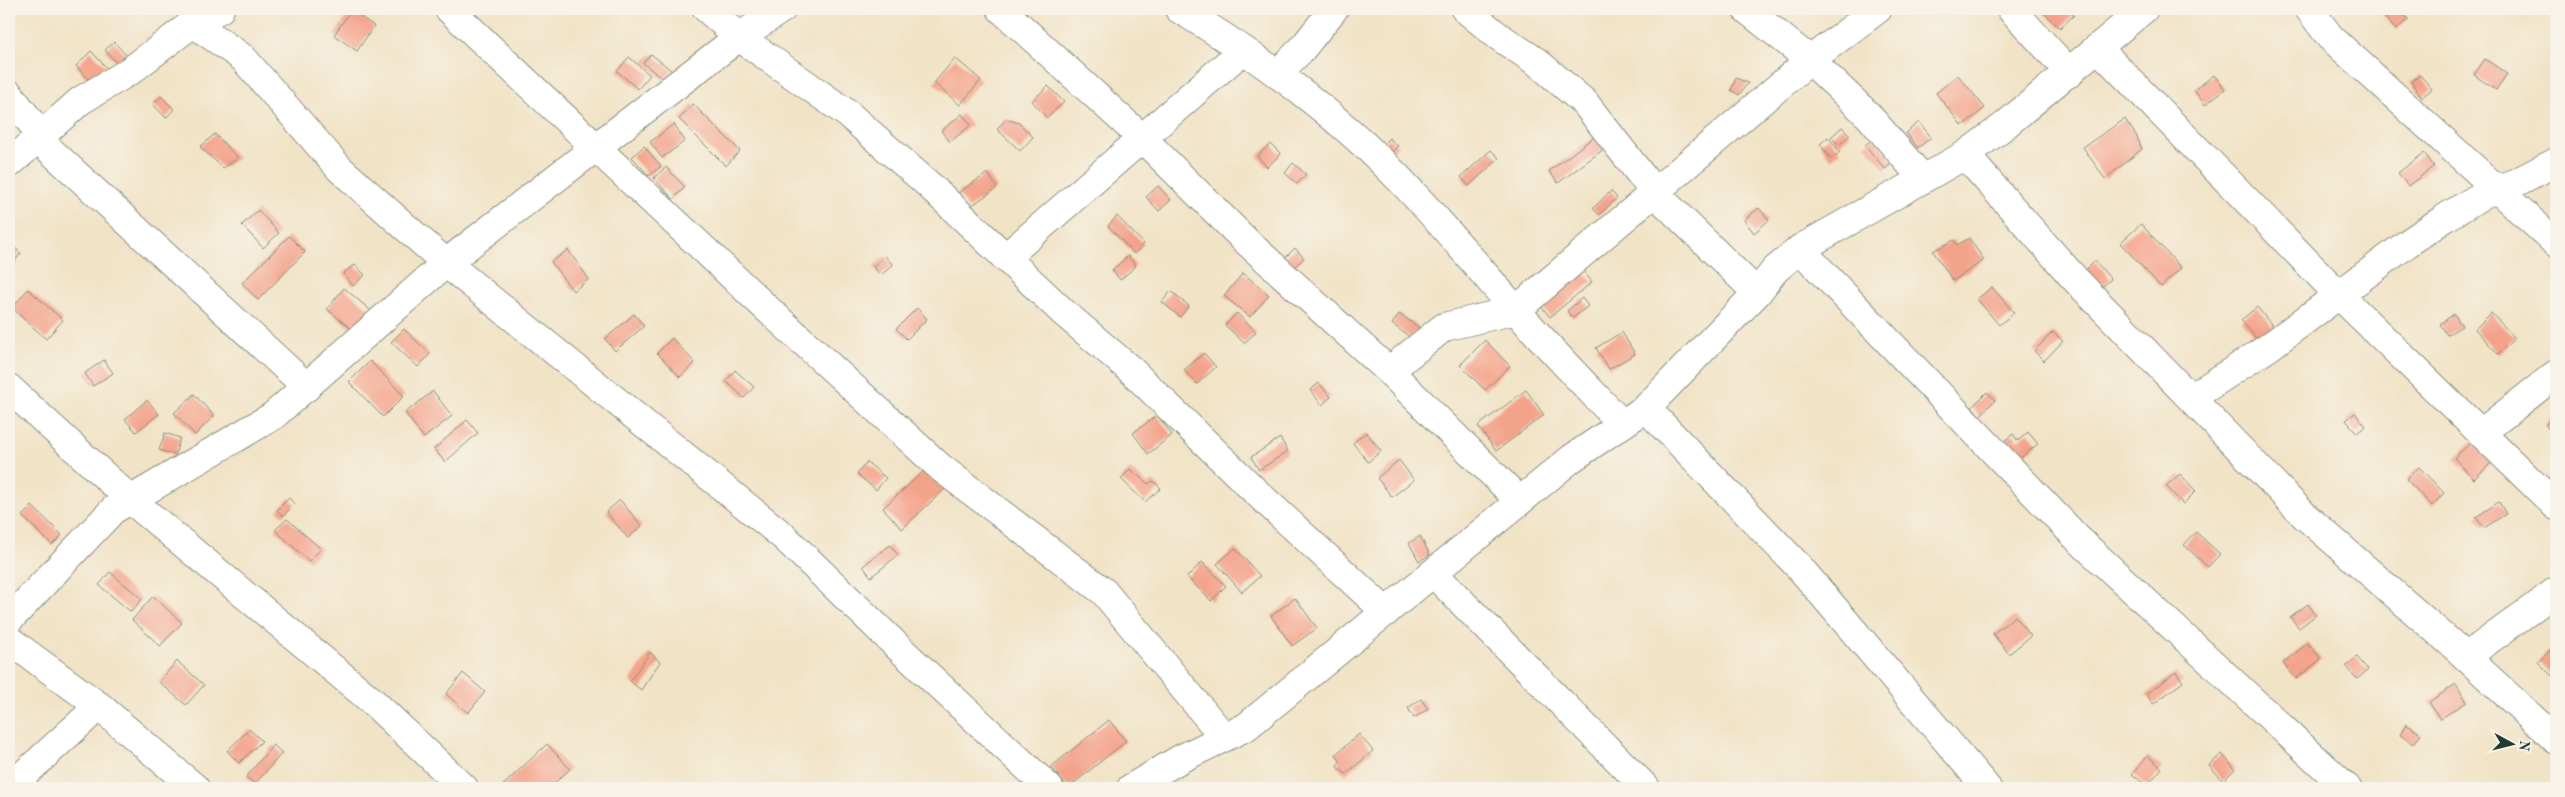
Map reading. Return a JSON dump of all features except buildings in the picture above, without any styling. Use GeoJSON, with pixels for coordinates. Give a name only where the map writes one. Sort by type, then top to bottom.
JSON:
{"type":"FeatureCollection","features":[{"type":"Feature","properties":{"kind":"street"},"geometry":{"type":"LineString","coordinates":[[9,164],[80,102],[130,71],[193,23],[220,9]]}},
{"type":"Feature","properties":{"kind":"street"},"geometry":{"type":"LineString","coordinates":[[449,9],[755,298],[940,468],[1104,592],[1224,737]]}},
{"type":"Feature","properties":{"kind":"street"},"geometry":{"type":"LineString","coordinates":[[707,9],[739,37],[848,114],[928,185],[1063,312],[1132,371],[1256,492],[1386,612]]}},
{"type":"Feature","properties":{"kind":"street"},"geometry":{"type":"LineString","coordinates":[[9,620],[113,510],[274,416],[446,263],[739,37],[782,9]]}},
{"type":"Feature","properties":{"kind":"street"},"geometry":{"type":"LineString","coordinates":[[1001,9],[1141,137],[1246,241],[1389,371],[1520,501]]}},
{"type":"Feature","properties":{"kind":"street"},"geometry":{"type":"LineString","coordinates":[[1178,9],[1243,50],[1308,96],[1352,133],[1423,202],[1516,310],[1622,424]]}},
{"type":"Feature","properties":{"kind":"street"},"geometry":{"type":"LineString","coordinates":[[1277,74],[1301,50],[1334,9]]}},
{"type":"Feature","properties":{"kind":"street"},"geometry":{"type":"LineString","coordinates":[[1465,9],[1498,36],[1536,62],[1585,103],[1655,193],[1757,293]]}},
{"type":"Feature","properties":{"kind":"street"},"geometry":{"type":"LineString","coordinates":[[1746,9],[1810,60],[1868,115],[1922,179]]}},
{"type":"Feature","properties":{"kind":"street"},"geometry":{"type":"LineString","coordinates":[[1389,371],[1444,328],[1516,310],[1810,60],[1878,9]]}},
{"type":"Feature","properties":{"kind":"street"},"geometry":{"type":"LineString","coordinates":[[2011,9],[2070,72]]}},
{"type":"Feature","properties":{"kind":"street"},"geometry":{"type":"LineString","coordinates":[[1130,788],[1180,759],[1246,727],[1571,459],[1646,408],[1757,293],[1775,270],[1800,249],[1965,155],[2004,126],[2144,9]]}},
{"type":"Feature","properties":{"kind":"street"},"geometry":{"type":"LineString","coordinates":[[2309,9],[2330,37],[2407,104],[2495,190],[2556,244]]}},
{"type":"Feature","properties":{"kind":"street"},"geometry":{"type":"LineString","coordinates":[[193,23],[243,58],[340,169],[446,263],[783,536],[899,648],[1049,788]]}},
{"type":"Feature","properties":{"kind":"street"},"geometry":{"type":"LineString","coordinates":[[2098,48],[2339,295],[2556,506]]}},
{"type":"Feature","properties":{"kind":"street"},"geometry":{"type":"LineString","coordinates":[[1005,258],[1141,137],[1243,50]]}},
{"type":"Feature","properties":{"kind":"street"},"geometry":{"type":"LineString","coordinates":[[9,94],[33,125],[38,140],[307,387]]}},
{"type":"Feature","properties":{"kind":"street"},"geometry":{"type":"LineString","coordinates":[[1965,155],[2074,278],[2305,516],[2466,657],[2556,740]]}},
{"type":"Feature","properties":{"kind":"street"},"geometry":{"type":"LineString","coordinates":[[2192,398],[2270,347],[2408,243],[2484,194],[2518,182],[2556,162]]}},
{"type":"Feature","properties":{"kind":"street"},"geometry":{"type":"LineString","coordinates":[[1800,249],[2077,538],[2348,788]]}},
{"type":"Feature","properties":{"kind":"street"},"geometry":{"type":"LineString","coordinates":[[2481,433],[2556,374]]}},
{"type":"Feature","properties":{"kind":"street"},"geometry":{"type":"LineString","coordinates":[[9,388],[131,500],[372,701],[464,788]]}},
{"type":"Feature","properties":{"kind":"street"},"geometry":{"type":"LineString","coordinates":[[1646,408],[1800,568],[1987,788]]}},
{"type":"Feature","properties":{"kind":"street"},"geometry":{"type":"LineString","coordinates":[[1433,573],[1646,788]]}},
{"type":"Feature","properties":{"kind":"street"},"geometry":{"type":"LineString","coordinates":[[2466,657],[2556,591]]}},
{"type":"Feature","properties":{"kind":"street"},"geometry":{"type":"LineString","coordinates":[[9,640],[99,706],[195,788]]}},
{"type":"Feature","properties":{"kind":"street"},"geometry":{"type":"LineString","coordinates":[[9,788],[99,706]]}}]}
